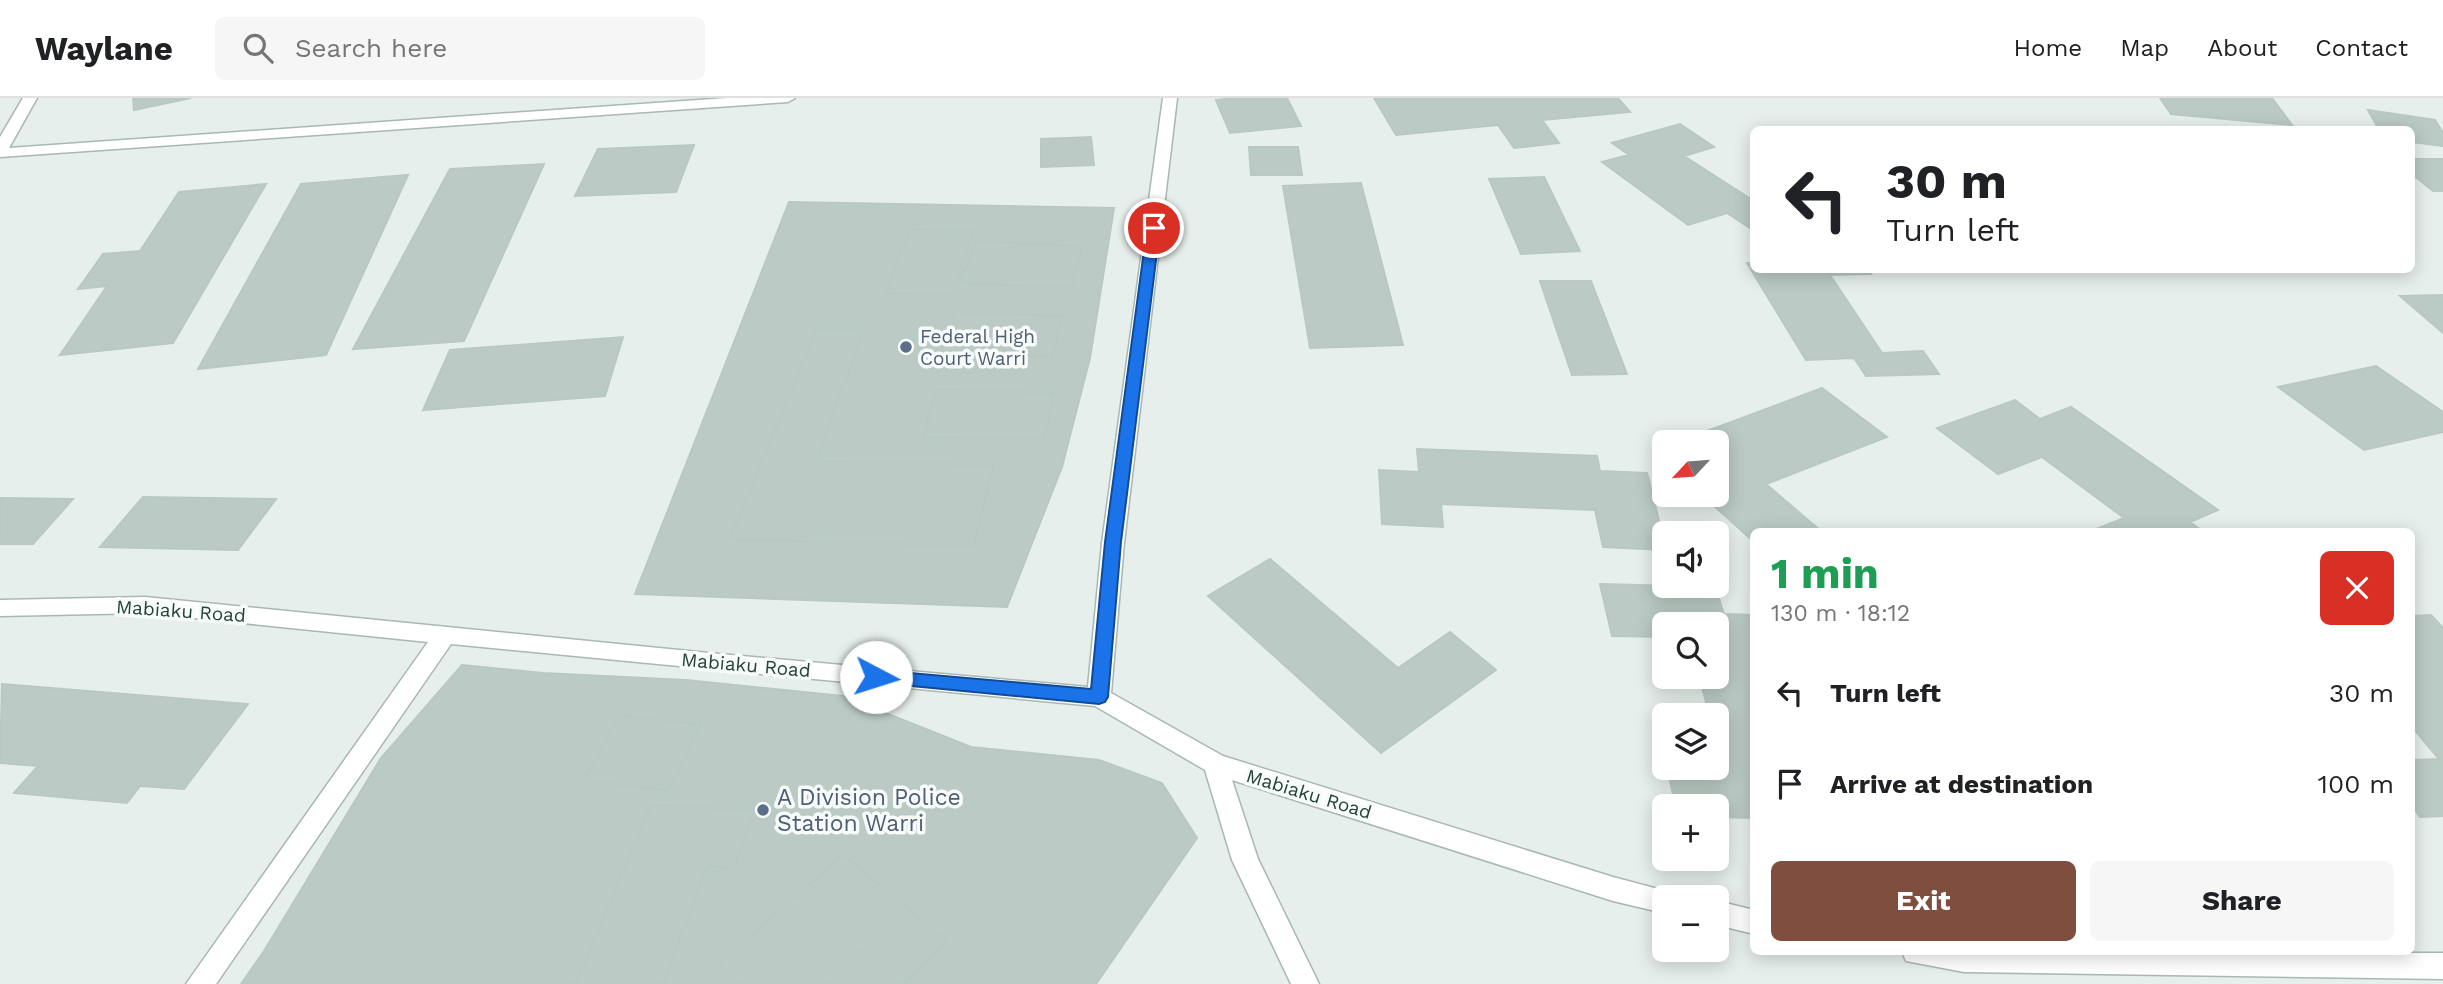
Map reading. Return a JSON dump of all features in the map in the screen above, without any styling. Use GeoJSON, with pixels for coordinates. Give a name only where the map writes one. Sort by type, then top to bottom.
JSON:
{"type":"FeatureCollection","features":[{"type":"Feature","properties":{"kind":"street"},"geometry":{"type":"LineString","coordinates":[[0,152],[30,98]]}},
{"type":"Feature","properties":{"kind":"street"},"geometry":{"type":"LineString","coordinates":[[0,152],[788,98]]}},
{"type":"Feature","properties":{"kind":"street"},"geometry":{"type":"LineString","coordinates":[[1099,697],[1113,542],[1170,98]]}},
{"type":"Feature","properties":{"kind":"street","name":"Mabiaku Road"},"geometry":{"type":"LineString","coordinates":[[0,608],[145,605],[1099,697],[1215,764],[1614,889],[1652,898]]}},
{"type":"Feature","properties":{"kind":"street"},"geometry":{"type":"LineString","coordinates":[[200,984],[445,635]]}},
{"type":"Feature","properties":{"kind":"street"},"geometry":{"type":"LineString","coordinates":[[1215,764],[1245,860],[1305,984]]}},
{"type":"Feature","properties":{"kind":"street"},"geometry":{"type":"LineString","coordinates":[[1729,916],[1750,921]]}},
{"type":"Feature","properties":{"kind":"street"},"geometry":{"type":"LineString","coordinates":[[1937,955],[1964,959],[2443,966]]}},
{"type":"Feature","properties":{"kind":"building"},"geometry":{"type":"Polygon","coordinates":[[[133,98],[191,98],[134,110],[133,98]]]}},
{"type":"Feature","properties":{"kind":"building"},"geometry":{"type":"Polygon","coordinates":[[[1287,98],[1301,126],[1230,133],[1216,100],[1287,98]]]}},
{"type":"Feature","properties":{"kind":"building"},"geometry":{"type":"Polygon","coordinates":[[[1374,98],[1618,98],[1630,112],[1542,120],[1559,143],[1514,148],[1498,125],[1396,135],[1374,98]]]}},
{"type":"Feature","properties":{"kind":"building"},"geometry":{"type":"Polygon","coordinates":[[[2160,98],[2272,98],[2292,125],[2171,114],[2160,98]]]}},
{"type":"Feature","properties":{"kind":"building"},"geometry":{"type":"Polygon","coordinates":[[[2368,110],[2435,120],[2443,133],[2443,146],[2415,142],[2415,126],[2377,126],[2368,110]]]}},
{"type":"Feature","properties":{"kind":"building"},"geometry":{"type":"Polygon","coordinates":[[[1680,124],[1714,147],[1684,156],[1750,198],[1750,228],[1727,213],[1688,225],[1602,162],[1629,155],[1612,143],[1680,124]]]}},
{"type":"Feature","properties":{"kind":"building"},"geometry":{"type":"Polygon","coordinates":[[[1091,137],[1094,165],[1041,167],[1041,139],[1091,137]]]}},
{"type":"Feature","properties":{"kind":"building"},"geometry":{"type":"Polygon","coordinates":[[[694,145],[676,192],[575,196],[598,149],[694,145]]]}},
{"type":"Feature","properties":{"kind":"building"},"geometry":{"type":"Polygon","coordinates":[[[1249,147],[1298,147],[1302,175],[1251,175],[1249,147]]]}},
{"type":"Feature","properties":{"kind":"building"},"geometry":{"type":"Polygon","coordinates":[[[2415,159],[2443,159],[2443,191],[2433,191],[2415,176],[2415,159]]]}},
{"type":"Feature","properties":{"kind":"building"},"geometry":{"type":"Polygon","coordinates":[[[544,164],[464,341],[353,349],[450,169],[544,164]]]}},
{"type":"Feature","properties":{"kind":"building"},"geometry":{"type":"Polygon","coordinates":[[[408,175],[326,355],[198,369],[301,184],[408,175]]]}},
{"type":"Feature","properties":{"kind":"building"},"geometry":{"type":"Polygon","coordinates":[[[1544,177],[1580,251],[1521,254],[1489,179],[1544,177]]]}},
{"type":"Feature","properties":{"kind":"building"},"geometry":{"type":"Polygon","coordinates":[[[1361,183],[1403,345],[1310,348],[1283,186],[1361,183]]]}},
{"type":"Feature","properties":{"kind":"building"},"geometry":{"type":"Polygon","coordinates":[[[266,184],[173,343],[60,355],[107,286],[78,289],[103,254],[140,251],[179,192],[266,184]]]}},
{"type":"Feature","properties":{"kind":"building"},"geometry":{"type":"Polygon","coordinates":[[[789,202],[1114,208],[1090,358],[1062,467],[1007,607],[635,594],[789,202]]]}},
{"type":"Feature","properties":{"kind":"building"},"geometry":{"type":"Polygon","coordinates":[[[910,229],[973,231],[951,295],[885,293],[910,229]]]}},
{"type":"Feature","properties":{"kind":"building"},"geometry":{"type":"Polygon","coordinates":[[[976,241],[1082,246],[1071,288],[960,283],[976,241]]]}},
{"type":"Feature","properties":{"kind":"building"},"geometry":{"type":"Polygon","coordinates":[[[1753,273],[1870,273],[1830,275],[1882,353],[1923,351],[1939,374],[1866,376],[1854,358],[1806,360],[1753,273]]]}},
{"type":"Feature","properties":{"kind":"building"},"geometry":{"type":"Polygon","coordinates":[[[1540,281],[1591,281],[1627,374],[1572,375],[1540,281]]]}},
{"type":"Feature","properties":{"kind":"building"},"geometry":{"type":"Polygon","coordinates":[[[2443,295],[2443,333],[2400,296],[2443,295]]]}},
{"type":"Feature","properties":{"kind":"building"},"geometry":{"type":"Polygon","coordinates":[[[955,312],[1062,316],[1052,357],[941,353],[955,312]]]}},
{"type":"Feature","properties":{"kind":"building"},"geometry":{"type":"Polygon","coordinates":[[[817,329],[864,330],[816,461],[993,465],[974,546],[730,539],[817,329]]]}},
{"type":"Feature","properties":{"kind":"building"},"geometry":{"type":"Polygon","coordinates":[[[623,337],[605,396],[423,410],[450,350],[623,337]]]}},
{"type":"Feature","properties":{"kind":"building"},"geometry":{"type":"Polygon","coordinates":[[[2376,366],[2443,412],[2443,432],[2364,450],[2278,387],[2376,366]]]}},
{"type":"Feature","properties":{"kind":"building"},"geometry":{"type":"Polygon","coordinates":[[[1822,388],[1887,437],[1766,484],[1817,528],[1750,528],[1750,538],[1716,508],[1729,508],[1729,430],[1710,430],[1822,388]]]}},
{"type":"Feature","properties":{"kind":"building"},"geometry":{"type":"Polygon","coordinates":[[[937,389],[1054,393],[1044,440],[923,437],[937,389]]]}},
{"type":"Feature","properties":{"kind":"building"},"geometry":{"type":"Polygon","coordinates":[[[2015,400],[2040,419],[2071,407],[2218,510],[2190,522],[2198,528],[2099,528],[2124,518],[2042,457],[1998,474],[1937,428],[2015,400]]]}},
{"type":"Feature","properties":{"kind":"building"},"geometry":{"type":"Polygon","coordinates":[[[1417,449],[1597,456],[1600,471],[1647,473],[1652,493],[1652,508],[1656,508],[1659,521],[1652,521],[1652,549],[1603,547],[1595,510],[1441,504],[1443,527],[1382,524],[1379,470],[1419,472],[1417,449]]]}},
{"type":"Feature","properties":{"kind":"building"},"geometry":{"type":"Polygon","coordinates":[[[143,497],[276,499],[238,550],[100,547],[143,497]]]}},
{"type":"Feature","properties":{"kind":"building"},"geometry":{"type":"Polygon","coordinates":[[[0,498],[73,499],[33,544],[0,544],[0,498]]]}},
{"type":"Feature","properties":{"kind":"building"},"geometry":{"type":"Polygon","coordinates":[[[1270,559],[1398,668],[1450,632],[1496,670],[1381,753],[1208,596],[1270,559]]]}},
{"type":"Feature","properties":{"kind":"building"},"geometry":{"type":"Polygon","coordinates":[[[1600,584],[1652,585],[1652,598],[1719,598],[1723,612],[1652,612],[1652,637],[1612,636],[1600,584]]]}},
{"type":"Feature","properties":{"kind":"building"},"geometry":{"type":"Polygon","coordinates":[[[1729,614],[1750,615],[1750,818],[1729,817],[1729,794],[1673,794],[1670,780],[1729,780],[1729,703],[1706,703],[1702,689],[1729,689],[1729,614]]]}},
{"type":"Feature","properties":{"kind":"building"},"geometry":{"type":"Polygon","coordinates":[[[2431,615],[2443,628],[2443,816],[2420,817],[2415,810],[2415,760],[2439,759],[2415,731],[2415,616],[2431,615]]]}},
{"type":"Feature","properties":{"kind":"building","name":"A Division Police Station Warri"},"geometry":{"type":"Polygon","coordinates":[[[462,665],[543,673],[686,680],[843,696],[971,747],[1099,760],[1162,783],[1197,838],[1096,984],[241,984],[264,951],[381,758],[462,665]]]}},
{"type":"Feature","properties":{"kind":"building"},"geometry":{"type":"Polygon","coordinates":[[[2,684],[248,704],[184,789],[140,786],[127,803],[14,793],[38,766],[0,763],[2,684]]]}},
{"type":"Feature","properties":{"kind":"building"},"geometry":{"type":"Polygon","coordinates":[[[619,716],[701,724],[669,790],[584,781],[619,716]]]}},
{"type":"Feature","properties":{"kind":"building"},"geometry":{"type":"Polygon","coordinates":[[[651,805],[754,810],[734,868],[707,866],[663,984],[576,984],[651,805]]]}},
{"type":"Feature","properties":{"kind":"building"},"geometry":{"type":"Polygon","coordinates":[[[843,855],[947,941],[903,984],[863,949],[826,984],[740,984],[719,964],[843,855]]]}},
{"type":"Feature","properties":{"kind":"place","name":"Federal High Court Warri"},"geometry":{"type":"Point","coordinates":[906,347]}},
{"type":"Feature","properties":{"kind":"place","name":"A Division Police Station Warri"},"geometry":{"type":"Point","coordinates":[763,810]}},
{"type":"Feature","properties":{"kind":"route"},"geometry":{"type":"LineString","coordinates":[[876,677],[1099,697],[1113,542],[1154,228]]}}]}
